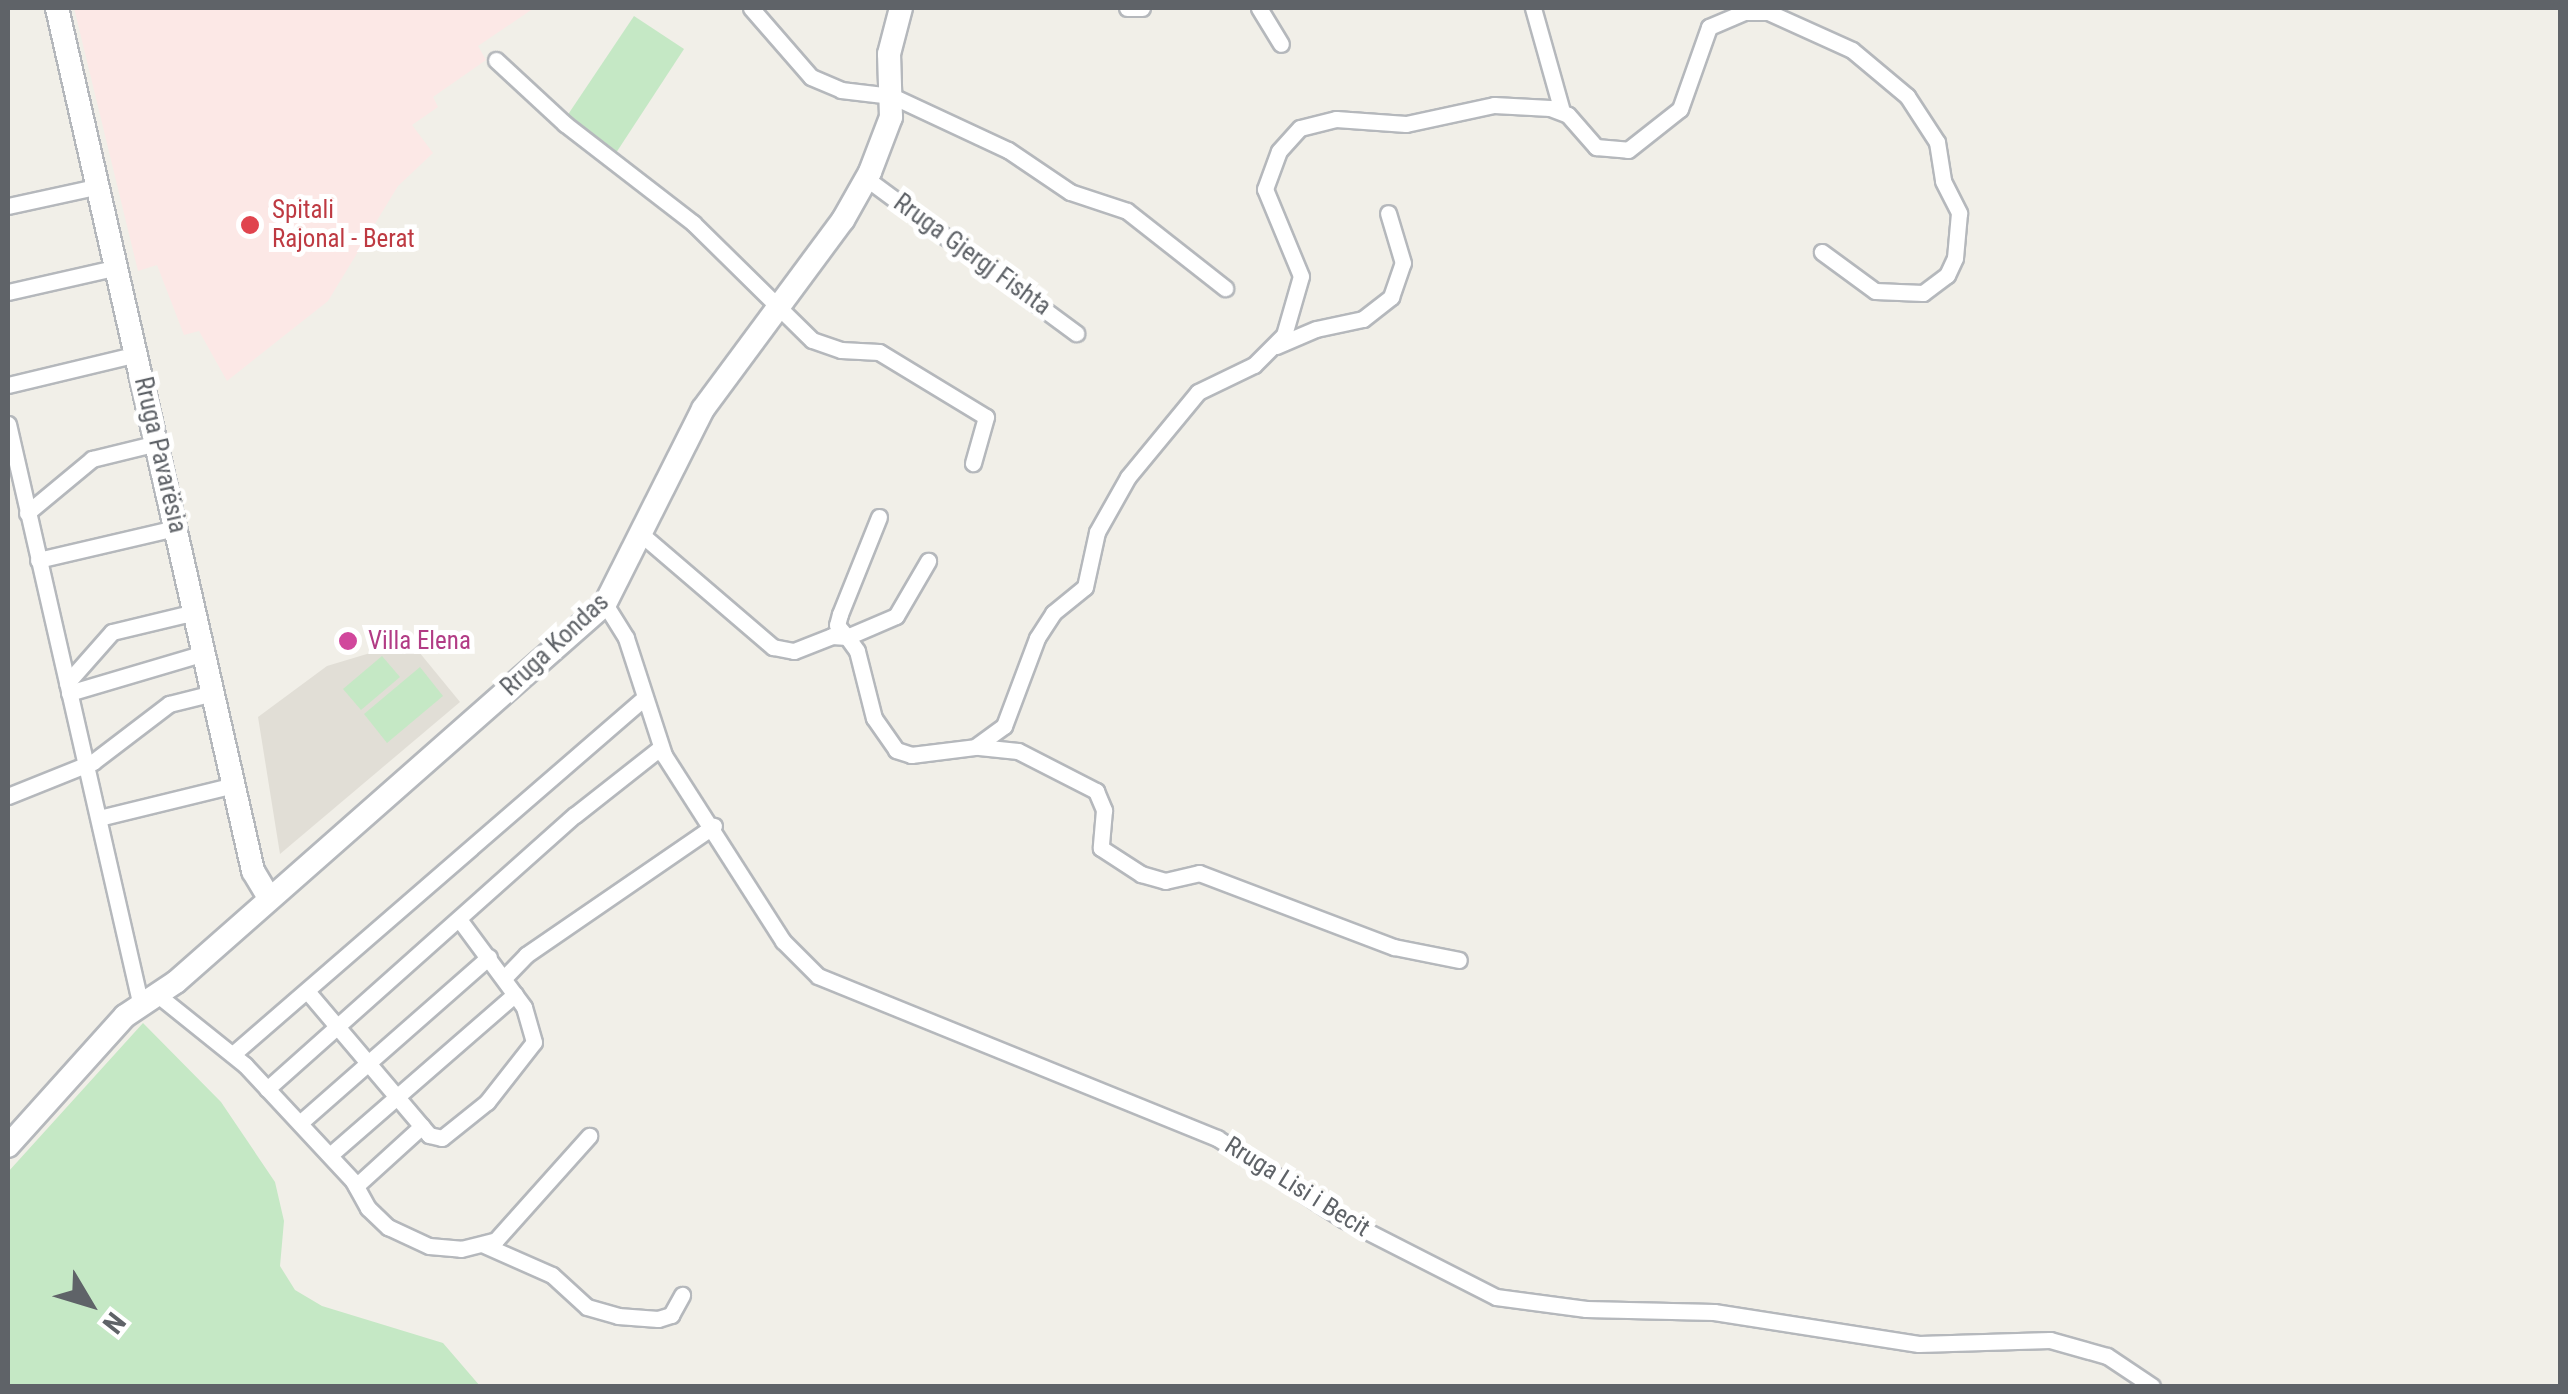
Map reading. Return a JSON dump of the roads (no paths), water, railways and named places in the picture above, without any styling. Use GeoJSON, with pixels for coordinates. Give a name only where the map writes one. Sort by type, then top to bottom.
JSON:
{"type":"FeatureCollection","features":[{"type":"Feature","properties":{"kind":"street","name":"Rruga Pavarësia"},"geometry":{"type":"LineString","coordinates":[[57,8],[255,880],[269,898]]}},
{"type":"Feature","properties":{"kind":"street"},"geometry":{"type":"LineString","coordinates":[[750,8],[804,72],[841,90],[892,96],[1008,150],[1070,192],[1127,210],[1225,288]]}},
{"type":"Feature","properties":{"kind":"street","name":"Rruga Kondas"},"geometry":{"type":"LineString","coordinates":[[11,1133],[150,1001],[605,604],[703,409],[867,178],[887,130],[892,96],[892,34],[901,8]]}},
{"type":"Feature","properties":{"kind":"street"},"geometry":{"type":"LineString","coordinates":[[1127,8],[1142,8]]}},
{"type":"Feature","properties":{"kind":"street"},"geometry":{"type":"LineString","coordinates":[[1259,8],[1281,44]]}},
{"type":"Feature","properties":{"kind":"street"},"geometry":{"type":"LineString","coordinates":[[1532,8],[1562,111],[1596,146],[1628,150],[1680,108],[1710,27],[1753,10],[1806,17],[1867,61],[1906,96],[1936,142],[1943,181],[1959,213],[1955,258],[1947,276],[1923,294],[1875,291],[1822,252]]}},
{"type":"Feature","properties":{"kind":"street"},"geometry":{"type":"LineString","coordinates":[[496,60],[781,304],[812,340],[841,350],[880,352],[986,417],[973,463]]}},
{"type":"Feature","properties":{"kind":"street"},"geometry":{"type":"LineString","coordinates":[[1276,346],[1302,276],[1265,189],[1291,134],[1323,120],[1406,124],[1494,106],[1562,111]]}},
{"type":"Feature","properties":{"kind":"street","name":"Rruga Gjergj Fishta"},"geometry":{"type":"LineString","coordinates":[[867,178],[1076,333]]}},
{"type":"Feature","properties":{"kind":"street"},"geometry":{"type":"LineString","coordinates":[[8,206],[100,186]]}},
{"type":"Feature","properties":{"kind":"street"},"geometry":{"type":"LineString","coordinates":[[975,747],[1004,726],[1037,638],[1089,580],[1097,532],[1128,477],[1198,392],[1254,366],[1276,346],[1324,326],[1363,320],[1392,297],[1403,263],[1388,213]]}},
{"type":"Feature","properties":{"kind":"street"},"geometry":{"type":"LineString","coordinates":[[8,292],[118,266]]}},
{"type":"Feature","properties":{"kind":"street"},"geometry":{"type":"LineString","coordinates":[[8,384],[137,354]]}},
{"type":"Feature","properties":{"kind":"street"},"geometry":{"type":"LineString","coordinates":[[8,424],[99,818],[150,1001],[232,1054],[330,1155],[356,1186],[368,1208],[408,1236],[448,1250],[484,1245],[505,1234],[589,1136]]}},
{"type":"Feature","properties":{"kind":"street"},"geometry":{"type":"LineString","coordinates":[[27,512],[92,458],[157,443]]}},
{"type":"Feature","properties":{"kind":"street"},"geometry":{"type":"LineString","coordinates":[[879,517],[837,626],[857,652],[874,718],[896,750],[975,747],[1018,751],[1087,784],[1103,804],[1101,848],[1141,874],[1164,881],[1199,873],[1394,947],[1459,960]]}},
{"type":"Feature","properties":{"kind":"street"},"geometry":{"type":"LineString","coordinates":[[38,560],[176,528]]}},
{"type":"Feature","properties":{"kind":"street"},"geometry":{"type":"LineString","coordinates":[[641,534],[773,648],[794,651],[832,636],[847,637],[896,616],[928,561]]}},
{"type":"Feature","properties":{"kind":"street","name":"Rruga Lisi i Becit"},"geometry":{"type":"LineString","coordinates":[[605,604],[626,638],[660,748],[714,826],[782,941],[818,976],[1218,1138],[1343,1219],[1476,1290],[1540,1305],[1714,1312],[1918,1344],[2050,1340],[2107,1356],[2152,1386]]}},
{"type":"Feature","properties":{"kind":"street"},"geometry":{"type":"LineString","coordinates":[[68,688],[112,632],[195,612]]}},
{"type":"Feature","properties":{"kind":"street"},"geometry":{"type":"LineString","coordinates":[[68,688],[204,653]]}},
{"type":"Feature","properties":{"kind":"street"},"geometry":{"type":"LineString","coordinates":[[8,796],[86,765],[169,704],[213,693]]}},
{"type":"Feature","properties":{"kind":"street"},"geometry":{"type":"LineString","coordinates":[[232,1054],[644,698]]}},
{"type":"Feature","properties":{"kind":"street"},"geometry":{"type":"LineString","coordinates":[[268,1089],[459,918],[660,748]]}},
{"type":"Feature","properties":{"kind":"street"},"geometry":{"type":"LineString","coordinates":[[99,818],[234,786]]}},
{"type":"Feature","properties":{"kind":"street"},"geometry":{"type":"LineString","coordinates":[[504,978],[526,955],[714,826]]}},
{"type":"Feature","properties":{"kind":"street"},"geometry":{"type":"LineString","coordinates":[[307,991],[422,1126],[442,1138],[487,1102],[528,1053],[534,1030],[515,994],[459,918]]}},
{"type":"Feature","properties":{"kind":"street"},"geometry":{"type":"LineString","coordinates":[[300,1122],[489,958]]}},
{"type":"Feature","properties":{"kind":"street"},"geometry":{"type":"LineString","coordinates":[[330,1155],[394,1093],[515,994]]}},
{"type":"Feature","properties":{"kind":"street"},"geometry":{"type":"LineString","coordinates":[[356,1186],[422,1126]]}},
{"type":"Feature","properties":{"kind":"street"},"geometry":{"type":"LineString","coordinates":[[484,1245],[552,1275],[587,1307],[618,1316],[658,1319],[671,1315],[682,1295]]}},
{"type":"Feature","properties":{"kind":"place","name":"Spitali Rajonal - Berat"},"geometry":{"type":"Point","coordinates":[250,225]}},
{"type":"Feature","properties":{"kind":"place","name":"Villa Elena"},"geometry":{"type":"Point","coordinates":[348,641]}}]}
